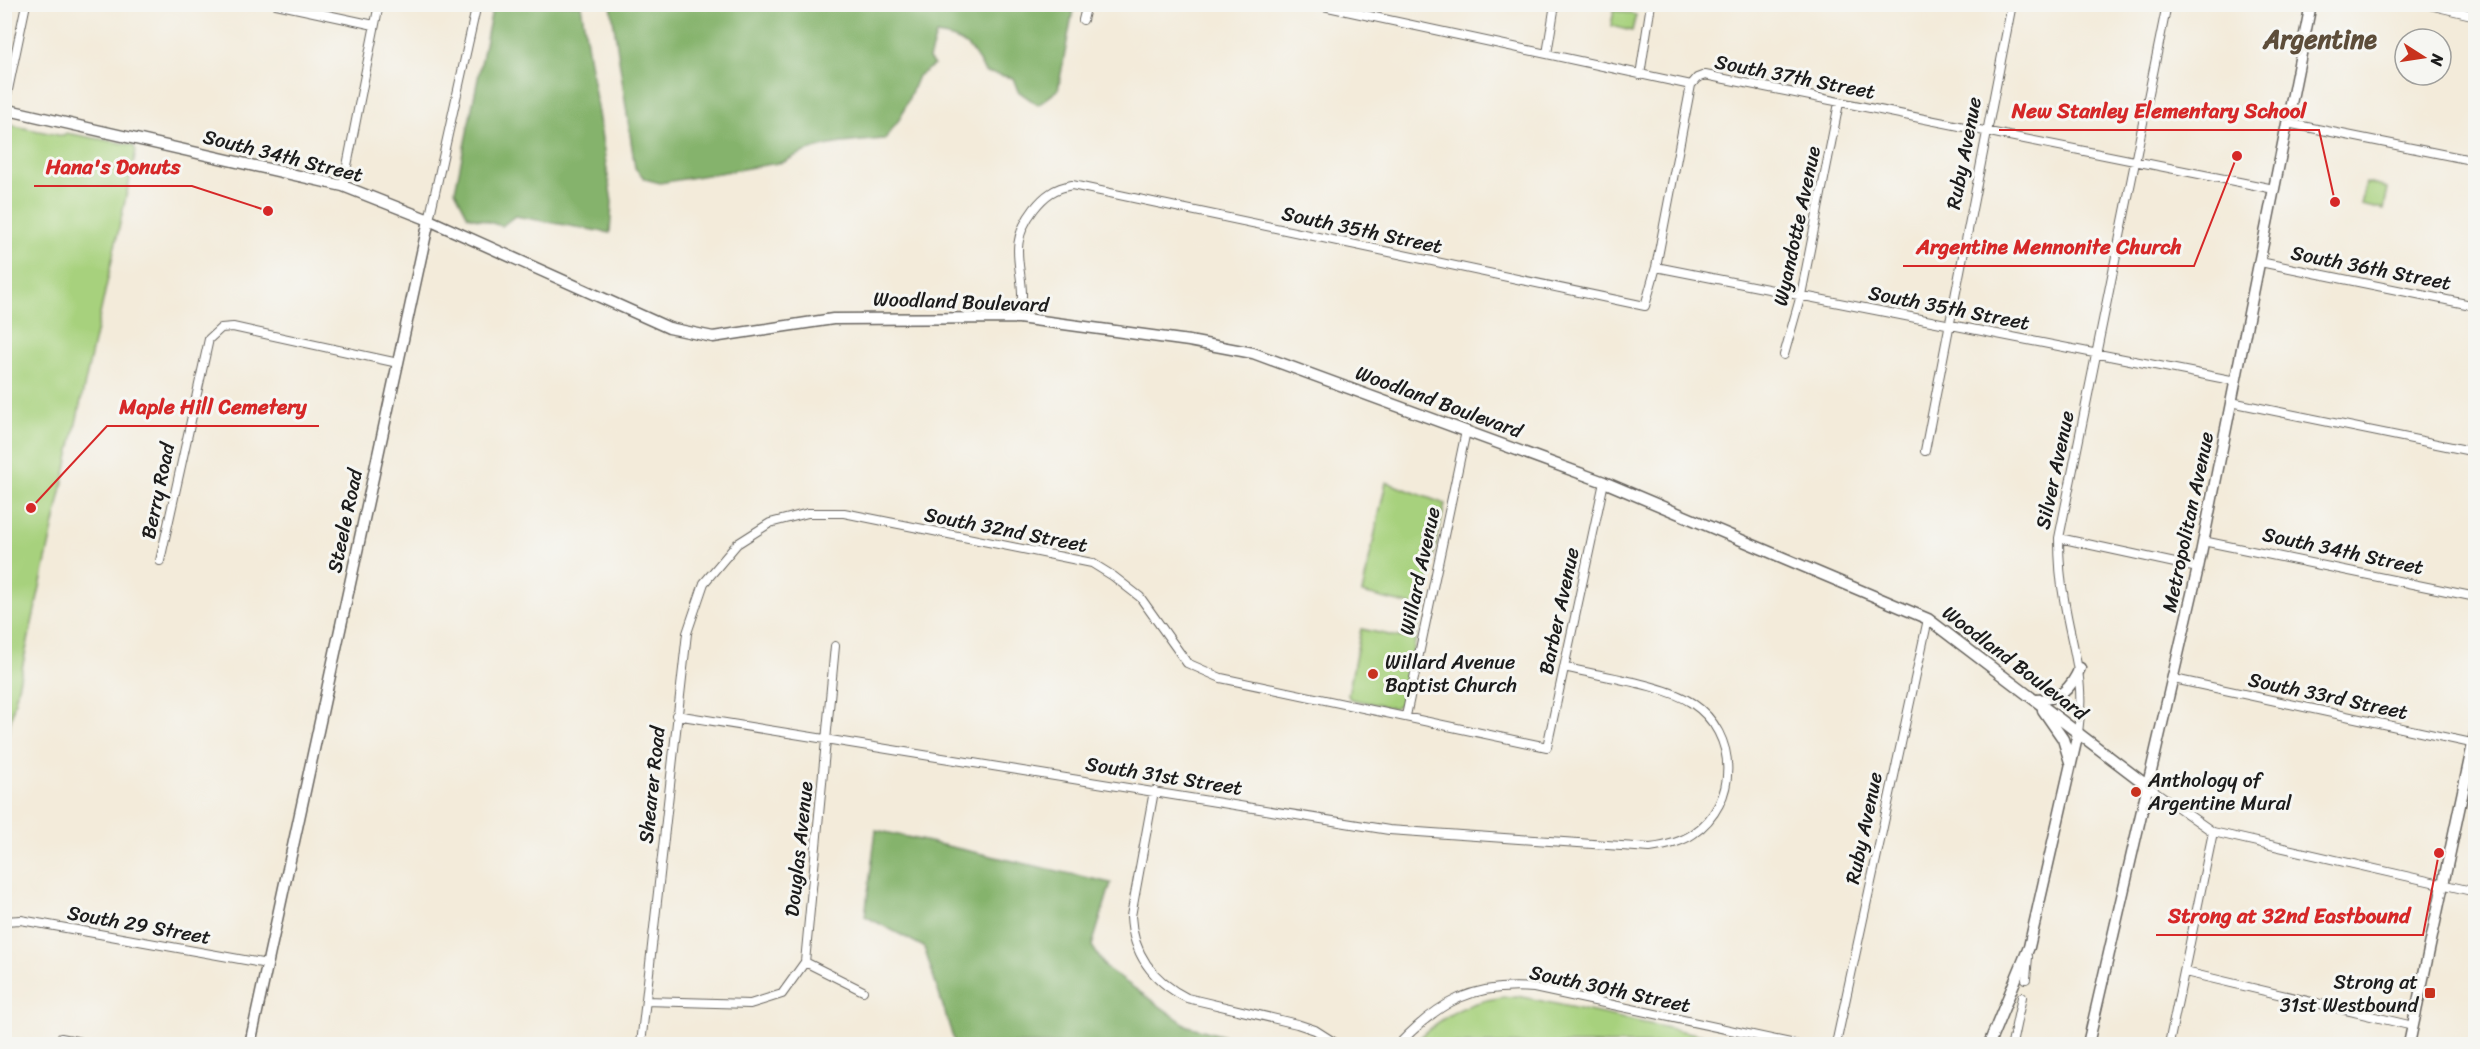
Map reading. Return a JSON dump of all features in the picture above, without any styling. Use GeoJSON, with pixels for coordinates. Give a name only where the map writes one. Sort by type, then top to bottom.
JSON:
{"type":"FeatureCollection","features":[{"type":"Feature","properties":{"kind":"street"},"geometry":{"type":"LineString","coordinates":[[4,109],[26,4]]}},
{"type":"Feature","properties":{"kind":"street"},"geometry":{"type":"LineString","coordinates":[[276,4],[374,24]]}},
{"type":"Feature","properties":{"kind":"street"},"geometry":{"type":"LineString","coordinates":[[344,186],[379,4]]}},
{"type":"Feature","properties":{"kind":"street","name":"Steele Road"},"geometry":{"type":"LineString","coordinates":[[250,1044],[477,4]]}},
{"type":"Feature","properties":{"kind":"street"},"geometry":{"type":"LineString","coordinates":[[1083,20],[1087,4]]}},
{"type":"Feature","properties":{"kind":"street","name":"South 37th Street"},"geometry":{"type":"LineString","coordinates":[[1314,4],[1691,85],[1697,78],[1705,75],[2274,189]]}},
{"type":"Feature","properties":{"kind":"street"},"geometry":{"type":"LineString","coordinates":[[1546,54],[1555,4]]}},
{"type":"Feature","properties":{"kind":"street"},"geometry":{"type":"LineString","coordinates":[[1640,75],[1651,4]]}},
{"type":"Feature","properties":{"kind":"street","name":"Ruby Avenue"},"geometry":{"type":"LineString","coordinates":[[1925,451],[2012,4]]}},
{"type":"Feature","properties":{"kind":"street","name":"Silver Avenue"},"geometry":{"type":"LineString","coordinates":[[2026,979],[2029,947],[2078,733],[2082,693],[2080,668],[2064,600],[2059,538],[2168,4]]}},
{"type":"Feature","properties":{"kind":"street","name":"Metropolitan Avenue"},"geometry":{"type":"LineString","coordinates":[[2088,1044],[2174,679],[2312,4]]}},
{"type":"Feature","properties":{"kind":"street"},"geometry":{"type":"LineString","coordinates":[[2425,4],[2475,16]]}},
{"type":"Feature","properties":{"kind":"street"},"geometry":{"type":"LineString","coordinates":[[1656,267],[1691,85]]}},
{"type":"Feature","properties":{"kind":"street","name":"Wyandotte Avenue"},"geometry":{"type":"LineString","coordinates":[[1784,355],[1801,295],[1839,102]]}},
{"type":"Feature","properties":{"kind":"street","name":"South 34th Street"},"geometry":{"type":"LineString","coordinates":[[4,109],[344,186],[429,220],[640,315]]}},
{"type":"Feature","properties":{"kind":"street"},"geometry":{"type":"LineString","coordinates":[[2287,123],[2475,161]]}},
{"type":"Feature","properties":{"kind":"street","name":"South 35th Street"},"geometry":{"type":"LineString","coordinates":[[1019,318],[1023,290],[1017,244],[1018,233],[1040,200],[1056,188],[1072,185],[1645,306],[1656,267],[2236,381]]}},
{"type":"Feature","properties":{"kind":"street","name":"South 36th Street"},"geometry":{"type":"LineString","coordinates":[[2260,262],[2475,306]]}},
{"type":"Feature","properties":{"kind":"street","name":"Woodland Boulevard"},"geometry":{"type":"LineString","coordinates":[[640,315],[682,332],[713,337],[833,319],[1019,318],[1234,348],[1604,482],[1928,620],[2150,787]]}},
{"type":"Feature","properties":{"kind":"street","name":"Berry Road"},"geometry":{"type":"LineString","coordinates":[[160,561],[209,339],[221,328],[233,327],[398,363]]}},
{"type":"Feature","properties":{"kind":"street"},"geometry":{"type":"LineString","coordinates":[[2231,402],[2475,452]]}},
{"type":"Feature","properties":{"kind":"street","name":"Willard Avenue"},"geometry":{"type":"LineString","coordinates":[[1406,716],[1466,431]]}},
{"type":"Feature","properties":{"kind":"street","name":"Barber Avenue"},"geometry":{"type":"LineString","coordinates":[[1547,747],[1604,482]]}},
{"type":"Feature","properties":{"kind":"street","name":"South 32nd Street"},"geometry":{"type":"LineString","coordinates":[[737,544],[770,523],[808,513],[844,513],[1092,563],[1140,597],[1187,663],[1240,684],[1406,716],[1547,747]]}},
{"type":"Feature","properties":{"kind":"street"},"geometry":{"type":"LineString","coordinates":[[2059,538],[2198,567]]}},
{"type":"Feature","properties":{"kind":"street","name":"South 34th Street"},"geometry":{"type":"LineString","coordinates":[[2203,541],[2475,597]]}},
{"type":"Feature","properties":{"kind":"street","name":"Shearer Road"},"geometry":{"type":"LineString","coordinates":[[641,1044],[687,633],[705,583],[737,544]]}},
{"type":"Feature","properties":{"kind":"street","name":"Ruby Avenue"},"geometry":{"type":"LineString","coordinates":[[1836,1044],[1928,620]]}},
{"type":"Feature","properties":{"kind":"street","name":"Douglas Avenue"},"geometry":{"type":"LineString","coordinates":[[805,962],[835,646]]}},
{"type":"Feature","properties":{"kind":"street","name":"South 31st Street"},"geometry":{"type":"LineString","coordinates":[[676,716],[1389,830],[1650,848],[1672,845],[1692,835],[1719,809],[1727,787],[1724,742],[1710,717],[1691,702],[1667,692],[1564,668]]}},
{"type":"Feature","properties":{"kind":"street"},"geometry":{"type":"LineString","coordinates":[[2071,764],[2063,739],[2036,700],[2058,697],[2069,689],[2080,668]]}},
{"type":"Feature","properties":{"kind":"street","name":"South 33rd Street"},"geometry":{"type":"LineString","coordinates":[[2174,679],[2474,743]]}},
{"type":"Feature","properties":{"kind":"street"},"geometry":{"type":"LineString","coordinates":[[2409,1044],[2474,743],[2475,729]]}},
{"type":"Feature","properties":{"kind":"street"},"geometry":{"type":"LineString","coordinates":[[2150,787],[2213,831],[2475,892]]}},
{"type":"Feature","properties":{"kind":"street"},"geometry":{"type":"LineString","coordinates":[[1154,791],[1132,896],[1132,933],[1139,954],[1148,968],[1171,990],[1208,1005],[1297,1024],[1315,1030],[1337,1044]]}},
{"type":"Feature","properties":{"kind":"street"},"geometry":{"type":"LineString","coordinates":[[2169,1044],[2213,831]]}},
{"type":"Feature","properties":{"kind":"street","name":"South 29 Street"},"geometry":{"type":"LineString","coordinates":[[4,921],[21,920],[267,964]]}},
{"type":"Feature","properties":{"kind":"street"},"geometry":{"type":"LineString","coordinates":[[1989,1044],[2029,947]]}},
{"type":"Feature","properties":{"kind":"street"},"geometry":{"type":"LineString","coordinates":[[646,1001],[750,1004],[782,994],[805,962],[863,991]]}},
{"type":"Feature","properties":{"kind":"street"},"geometry":{"type":"LineString","coordinates":[[2185,972],[2413,1026]]}},
{"type":"Feature","properties":{"kind":"street","name":"South 30th Street"},"geometry":{"type":"LineString","coordinates":[[1399,1044],[1416,1026],[1448,1002],[1470,992],[1508,986],[1534,988],[1795,1044]]}},
{"type":"Feature","properties":{"kind":"street"},"geometry":{"type":"LineString","coordinates":[[2012,1044],[2022,997]]}},
{"type":"Feature","properties":{"kind":"street"},"geometry":{"type":"LineString","coordinates":[[61,1038],[92,1044]]}},
{"type":"Feature","properties":{"kind":"green space"},"geometry":{"type":"Polygon","coordinates":[[[611,4],[1074,5],[1058,90],[1038,105],[1018,91],[1013,78],[985,72],[976,56],[966,45],[946,36],[936,35],[929,59],[934,65],[918,76],[901,117],[885,139],[833,144],[808,151],[784,162],[660,183],[645,179],[635,168],[611,4]]]}},
{"type":"Feature","properties":{"kind":"green space"},"geometry":{"type":"Polygon","coordinates":[[[493,5],[581,5],[612,202],[610,233],[515,216],[502,226],[468,216],[455,191],[493,5]]]}},
{"type":"Feature","properties":{"kind":"green space"},"geometry":{"type":"Polygon","coordinates":[[[1614,10],[1636,15],[1632,31],[1611,26],[1614,10]]]}},
{"type":"Feature","properties":{"kind":"green space"},"geometry":{"type":"Polygon","coordinates":[[[5,124],[63,136],[66,133],[133,145],[136,151],[5,746],[5,124]]]}},
{"type":"Feature","properties":{"kind":"green space"},"geometry":{"type":"Polygon","coordinates":[[[2366,183],[2388,188],[2384,210],[2361,205],[2366,183]]]}},
{"type":"Feature","properties":{"kind":"green space"},"geometry":{"type":"Polygon","coordinates":[[[1386,482],[1445,504],[1402,703],[1394,708],[1350,699],[1348,695],[1361,629],[1408,639],[1415,606],[1362,593],[1386,482]]]}},
{"type":"Feature","properties":{"kind":"green space"},"geometry":{"type":"Polygon","coordinates":[[[876,830],[1111,883],[1092,946],[1106,968],[1188,1026],[1235,1039],[1233,1044],[955,1044],[924,947],[865,916],[876,830]]]}},
{"type":"Feature","properties":{"kind":"green space"},"geometry":{"type":"Polygon","coordinates":[[[1517,996],[1743,1044],[1413,1044],[1436,1024],[1460,1009],[1487,1000],[1517,996]]]}},
{"type":"Feature","properties":{"kind":"place","name":"Argentine Mennonite Church"},"geometry":{"type":"Point","coordinates":[2237,156]}},
{"type":"Feature","properties":{"kind":"place","name":"New Stanley Elementary School"},"geometry":{"type":"Point","coordinates":[2335,202]}},
{"type":"Feature","properties":{"kind":"place","name":"Hana's Donuts"},"geometry":{"type":"Point","coordinates":[268,211]}},
{"type":"Feature","properties":{"kind":"place","name":"Maple Hill Cemetery"},"geometry":{"type":"Point","coordinates":[31,508]}},
{"type":"Feature","properties":{"kind":"place","name":"Willard Avenue Baptist Church"},"geometry":{"type":"Point","coordinates":[1373,674]}},
{"type":"Feature","properties":{"kind":"place","name":"Anthology of Argentine Mural"},"geometry":{"type":"Point","coordinates":[2136,792]}},
{"type":"Feature","properties":{"kind":"place","name":"Strong at 32nd Eastbound"},"geometry":{"type":"Point","coordinates":[2439,853]}},
{"type":"Feature","properties":{"kind":"place","name":"Strong at 31st Westbound"},"geometry":{"type":"Point","coordinates":[2430,993]}},
{"type":"Feature","properties":{"kind":"district","name":"Argentine"},"geometry":{"type":"Point","coordinates":[2320,39]}}]}
